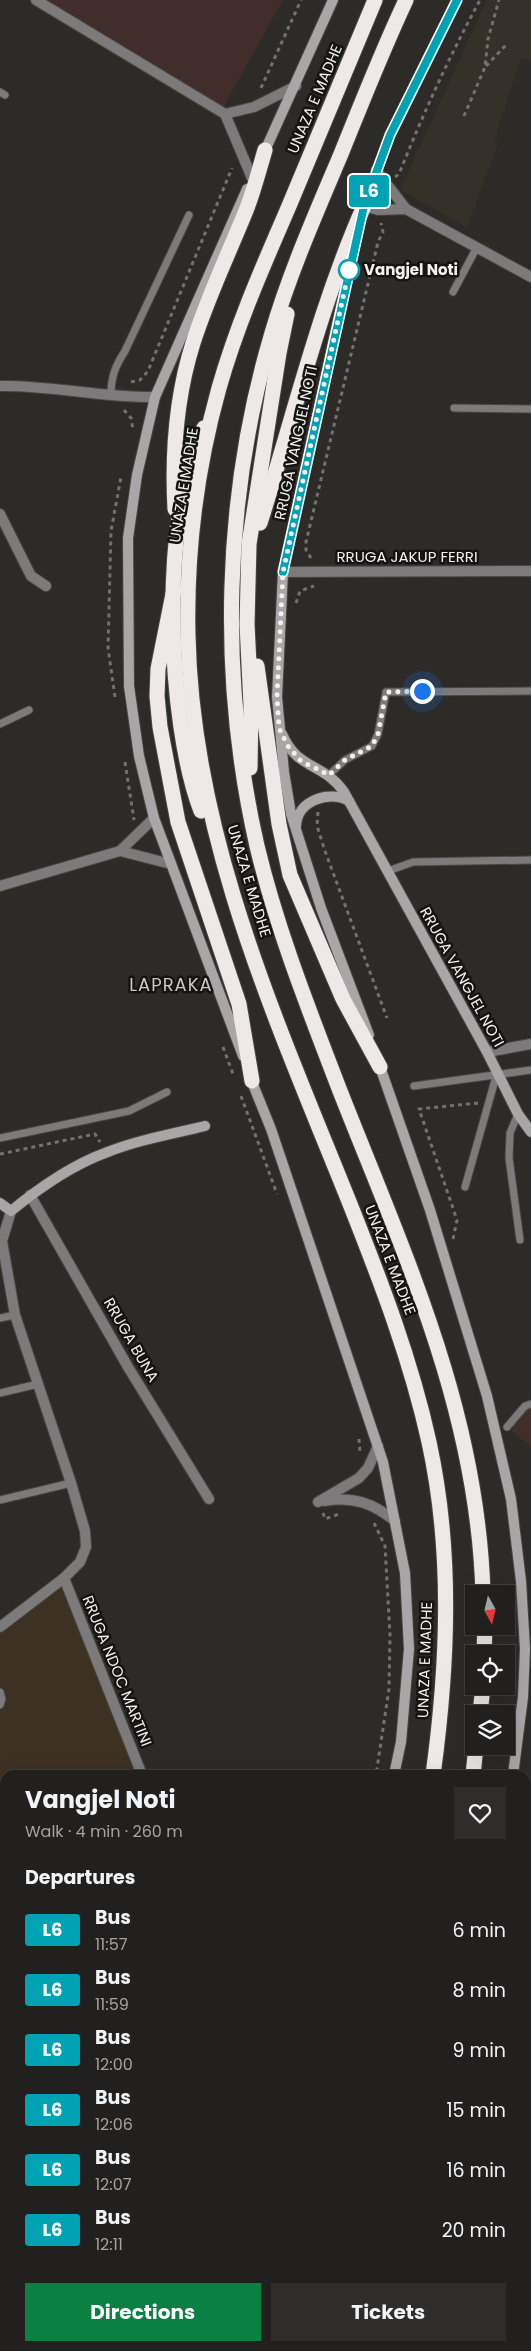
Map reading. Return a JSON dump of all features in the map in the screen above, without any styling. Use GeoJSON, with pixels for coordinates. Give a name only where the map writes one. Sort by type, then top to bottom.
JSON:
{"type":"FeatureCollection","features":[{"type":"Feature","properties":{"kind":"highway","name":"UNAZA E MADHE"},"geometry":{"type":"LineString","coordinates":[[375,0],[255,282],[229,353],[213,413],[194,526],[188,594],[188,637],[195,722],[207,801],[232,895],[276,1019],[398,1330],[429,1443],[441,1516],[446,1597],[442,1708],[434,1770]]}},
{"type":"Feature","properties":{"kind":"highway","name":"UNAZA E MADHE"},"geometry":{"type":"LineString","coordinates":[[406,0],[390,34],[290,278],[262,372],[247,444],[237,521],[232,604],[232,644],[237,726],[246,791],[257,844],[283,939],[431,1322],[456,1410],[471,1476],[480,1536],[483,1585]]}},
{"type":"Feature","properties":{"kind":"highway"},"geometry":{"type":"LineString","coordinates":[[390,34],[411,0]]}},
{"type":"Feature","properties":{"kind":"highway"},"geometry":{"type":"LineString","coordinates":[[177,545],[174,450],[186,373],[209,296],[247,207],[265,150]]}},
{"type":"Feature","properties":{"kind":"highway"},"geometry":{"type":"LineString","coordinates":[[249,544],[258,527],[325,307],[364,206]]}},
{"type":"Feature","properties":{"kind":"highway"},"geometry":{"type":"LineString","coordinates":[[246,791],[250,769],[251,736],[247,583],[249,544],[279,353],[290,302],[290,278]]}},
{"type":"Feature","properties":{"kind":"highway"},"geometry":{"type":"LineString","coordinates":[[213,413],[199,438],[192,457],[181,508],[174,589],[176,674],[186,761],[198,802],[218,846]]}},
{"type":"Feature","properties":{"kind":"highway"},"geometry":{"type":"LineString","coordinates":[[247,583],[252,608],[268,754],[290,875],[343,999],[380,1067]]}},
{"type":"Feature","properties":{"kind":"highway"},"geometry":{"type":"LineString","coordinates":[[174,589],[156,687],[162,737],[178,822],[239,1004],[252,1081]]}},
{"type":"Feature","properties":{"kind":"highway"},"geometry":{"type":"LineString","coordinates":[[474,1770],[475,1755]]}},
{"type":"Feature","properties":{"kind":"main road"},"geometry":{"type":"LineString","coordinates":[[333,0],[155,397],[137,474],[128,538],[128,686],[140,756],[154,818],[274,1138],[378,1446],[405,1573],[409,1649],[402,1742],[395,1770]]}},
{"type":"Feature","properties":{"kind":"main road","name":"RRUGA VANGJEL NOTI"},"geometry":{"type":"LineString","coordinates":[[457,0],[390,135],[364,206],[283,572],[277,696],[285,779],[296,829],[321,908],[380,1067],[430,1210],[487,1396],[511,1499],[521,1581],[525,1649],[523,1697],[514,1770]]}},
{"type":"Feature","properties":{"kind":"main road","name":"RRUGA VANGJEL NOTI"},"geometry":{"type":"LineString","coordinates":[[279,728],[294,755],[301,761],[329,775],[344,792],[487,1052],[518,1114],[531,1132]]}},
{"type":"Feature","properties":{"kind":"main road"},"geometry":{"type":"LineString","coordinates":[[296,829],[301,810],[315,800],[334,795],[349,801]]}},
{"type":"Feature","properties":{"kind":"main road"},"geometry":{"type":"LineString","coordinates":[[0,1203],[11,1211],[30,1195],[72,1168],[105,1152],[204,1126]]}},
{"type":"Feature","properties":{"kind":"street"},"geometry":{"type":"LineString","coordinates":[[36,0],[225,114],[252,178]]}},
{"type":"Feature","properties":{"kind":"street"},"geometry":{"type":"LineString","coordinates":[[225,114],[254,107],[296,86]]}},
{"type":"Feature","properties":{"kind":"street"},"geometry":{"type":"LineString","coordinates":[[376,170],[384,184],[406,209],[531,277]]}},
{"type":"Feature","properties":{"kind":"street"},"geometry":{"type":"LineString","coordinates":[[364,206],[378,210],[406,209]]}},
{"type":"Feature","properties":{"kind":"street"},"geometry":{"type":"LineString","coordinates":[[0,386],[63,388],[126,397],[155,397]]}},
{"type":"Feature","properties":{"kind":"street"},"geometry":{"type":"LineString","coordinates":[[0,514],[31,576],[46,586]]}},
{"type":"Feature","properties":{"kind":"street","name":"RRUGA JAKUP FERRI"},"geometry":{"type":"LineString","coordinates":[[283,572],[531,571]]}},
{"type":"Feature","properties":{"kind":"street"},"geometry":{"type":"LineString","coordinates":[[0,886],[120,851],[154,818]]}},
{"type":"Feature","properties":{"kind":"street"},"geometry":{"type":"LineString","coordinates":[[120,851],[171,864]]}},
{"type":"Feature","properties":{"kind":"street"},"geometry":{"type":"LineString","coordinates":[[487,1052],[531,1044]]}},
{"type":"Feature","properties":{"kind":"street","name":"RRUGA BUNA"},"geometry":{"type":"LineString","coordinates":[[30,1195],[128,1367],[209,1499]]}},
{"type":"Feature","properties":{"kind":"street"},"geometry":{"type":"LineString","coordinates":[[0,1627],[64,1578],[80,1562],[86,1547],[85,1531],[71,1483],[14,1315],[2,1241],[11,1211]]}},
{"type":"Feature","properties":{"kind":"street"},"geometry":{"type":"LineString","coordinates":[[378,1446],[368,1468],[359,1478],[318,1502],[354,1499],[370,1504],[395,1521]]}},
{"type":"Feature","properties":{"kind":"street","name":"RRUGA NDOC MARTINI"},"geometry":{"type":"LineString","coordinates":[[64,1578],[140,1770]]}},
{"type":"Feature","properties":{"kind":"lane"},"geometry":{"type":"LineString","coordinates":[[111,394],[111,379],[189,215]]}},
{"type":"Feature","properties":{"kind":"lane"},"geometry":{"type":"LineString","coordinates":[[453,292],[477,247]]}},
{"type":"Feature","properties":{"kind":"lane"},"geometry":{"type":"LineString","coordinates":[[454,408],[531,409]]}},
{"type":"Feature","properties":{"kind":"lane"},"geometry":{"type":"LineString","coordinates":[[329,775],[345,760],[372,746],[378,734],[386,692],[531,691]]}},
{"type":"Feature","properties":{"kind":"lane"},"geometry":{"type":"LineString","coordinates":[[0,724],[28,710]]}},
{"type":"Feature","properties":{"kind":"lane"},"geometry":{"type":"LineString","coordinates":[[388,871],[413,862],[531,860]]}},
{"type":"Feature","properties":{"kind":"lane"},"geometry":{"type":"LineString","coordinates":[[414,1086],[496,1073],[531,1070]]}},
{"type":"Feature","properties":{"kind":"lane"},"geometry":{"type":"LineString","coordinates":[[466,1187],[496,1073]]}},
{"type":"Feature","properties":{"kind":"lane"},"geometry":{"type":"LineString","coordinates":[[0,1138],[129,1110],[167,1092]]}},
{"type":"Feature","properties":{"kind":"lane"},"geometry":{"type":"LineString","coordinates":[[518,1114],[510,1133],[508,1158],[520,1240]]}},
{"type":"Feature","properties":{"kind":"lane"},"geometry":{"type":"LineString","coordinates":[[0,1318],[14,1315]]}},
{"type":"Feature","properties":{"kind":"lane"},"geometry":{"type":"LineString","coordinates":[[0,1393],[38,1384]]}},
{"type":"Feature","properties":{"kind":"lane"},"geometry":{"type":"LineString","coordinates":[[507,1427],[525,1406],[531,1404]]}},
{"type":"Feature","properties":{"kind":"lane"},"geometry":{"type":"LineString","coordinates":[[0,1500],[71,1483]]}},
{"type":"Feature","properties":{"kind":"lane"},"geometry":{"type":"LineString","coordinates":[[0,1692],[2,1699],[0,1705]]}},
{"type":"Feature","properties":{"kind":"path"},"geometry":{"type":"LineString","coordinates":[[261,89],[301,0]]}},
{"type":"Feature","properties":{"kind":"path"},"geometry":{"type":"LineString","coordinates":[[384,184],[399,174],[431,96],[480,0]]}},
{"type":"Feature","properties":{"kind":"path"},"geometry":{"type":"LineString","coordinates":[[486,67],[488,39],[498,0]]}},
{"type":"Feature","properties":{"kind":"path"},"geometry":{"type":"LineString","coordinates":[[464,116],[486,67],[506,45]]}},
{"type":"Feature","properties":{"kind":"path"},"geometry":{"type":"LineString","coordinates":[[319,809],[317,826],[325,851],[387,1018]]}},
{"type":"Feature","properties":{"kind":"path"},"geometry":{"type":"LineString","coordinates":[[453,1239],[457,1220],[419,1108],[488,1103]]}},
{"type":"Feature","properties":{"kind":"path"},"geometry":{"type":"LineString","coordinates":[[0,1154],[95,1134]]}},
{"type":"Feature","properties":{"kind":"shaded area"},"geometry":{"type":"Polygon","coordinates":[[[36,0],[283,0],[221,111],[36,0]]]}},
{"type":"Feature","properties":{"kind":"shaded area"},"geometry":{"type":"Polygon","coordinates":[[[487,0],[531,0],[531,61],[521,58],[494,141],[498,143],[467,227],[400,190],[487,0]]]}},
{"type":"Feature","properties":{"kind":"shaded area"},"geometry":{"type":"Polygon","coordinates":[[[531,1404],[531,1447],[507,1427],[531,1404]]]}},
{"type":"Feature","properties":{"kind":"shaded area"},"geometry":{"type":"Polygon","coordinates":[[[64,1578],[140,1770],[0,1770],[0,1626],[64,1578]]]}},
{"type":"Feature","properties":{"kind":"bus line","name":"L6"},"geometry":{"type":"LineString","coordinates":[[283,572],[364,206],[390,135],[457,0]]}},
{"type":"Feature","properties":{"kind":"place","name":"Vangjel Noti"},"geometry":{"type":"Point","coordinates":[349,270]}},
{"type":"Feature","properties":{"kind":"district","name":"LAPRAKA"},"geometry":{"type":"Point","coordinates":[171,985]}},
{"type":"Feature","properties":{"kind":"route"},"geometry":{"type":"LineString","coordinates":[[349,270],[283,572],[277,696],[279,728],[294,755],[301,761],[329,775],[345,760],[372,746],[378,734],[386,692],[422,691]]}}]}
